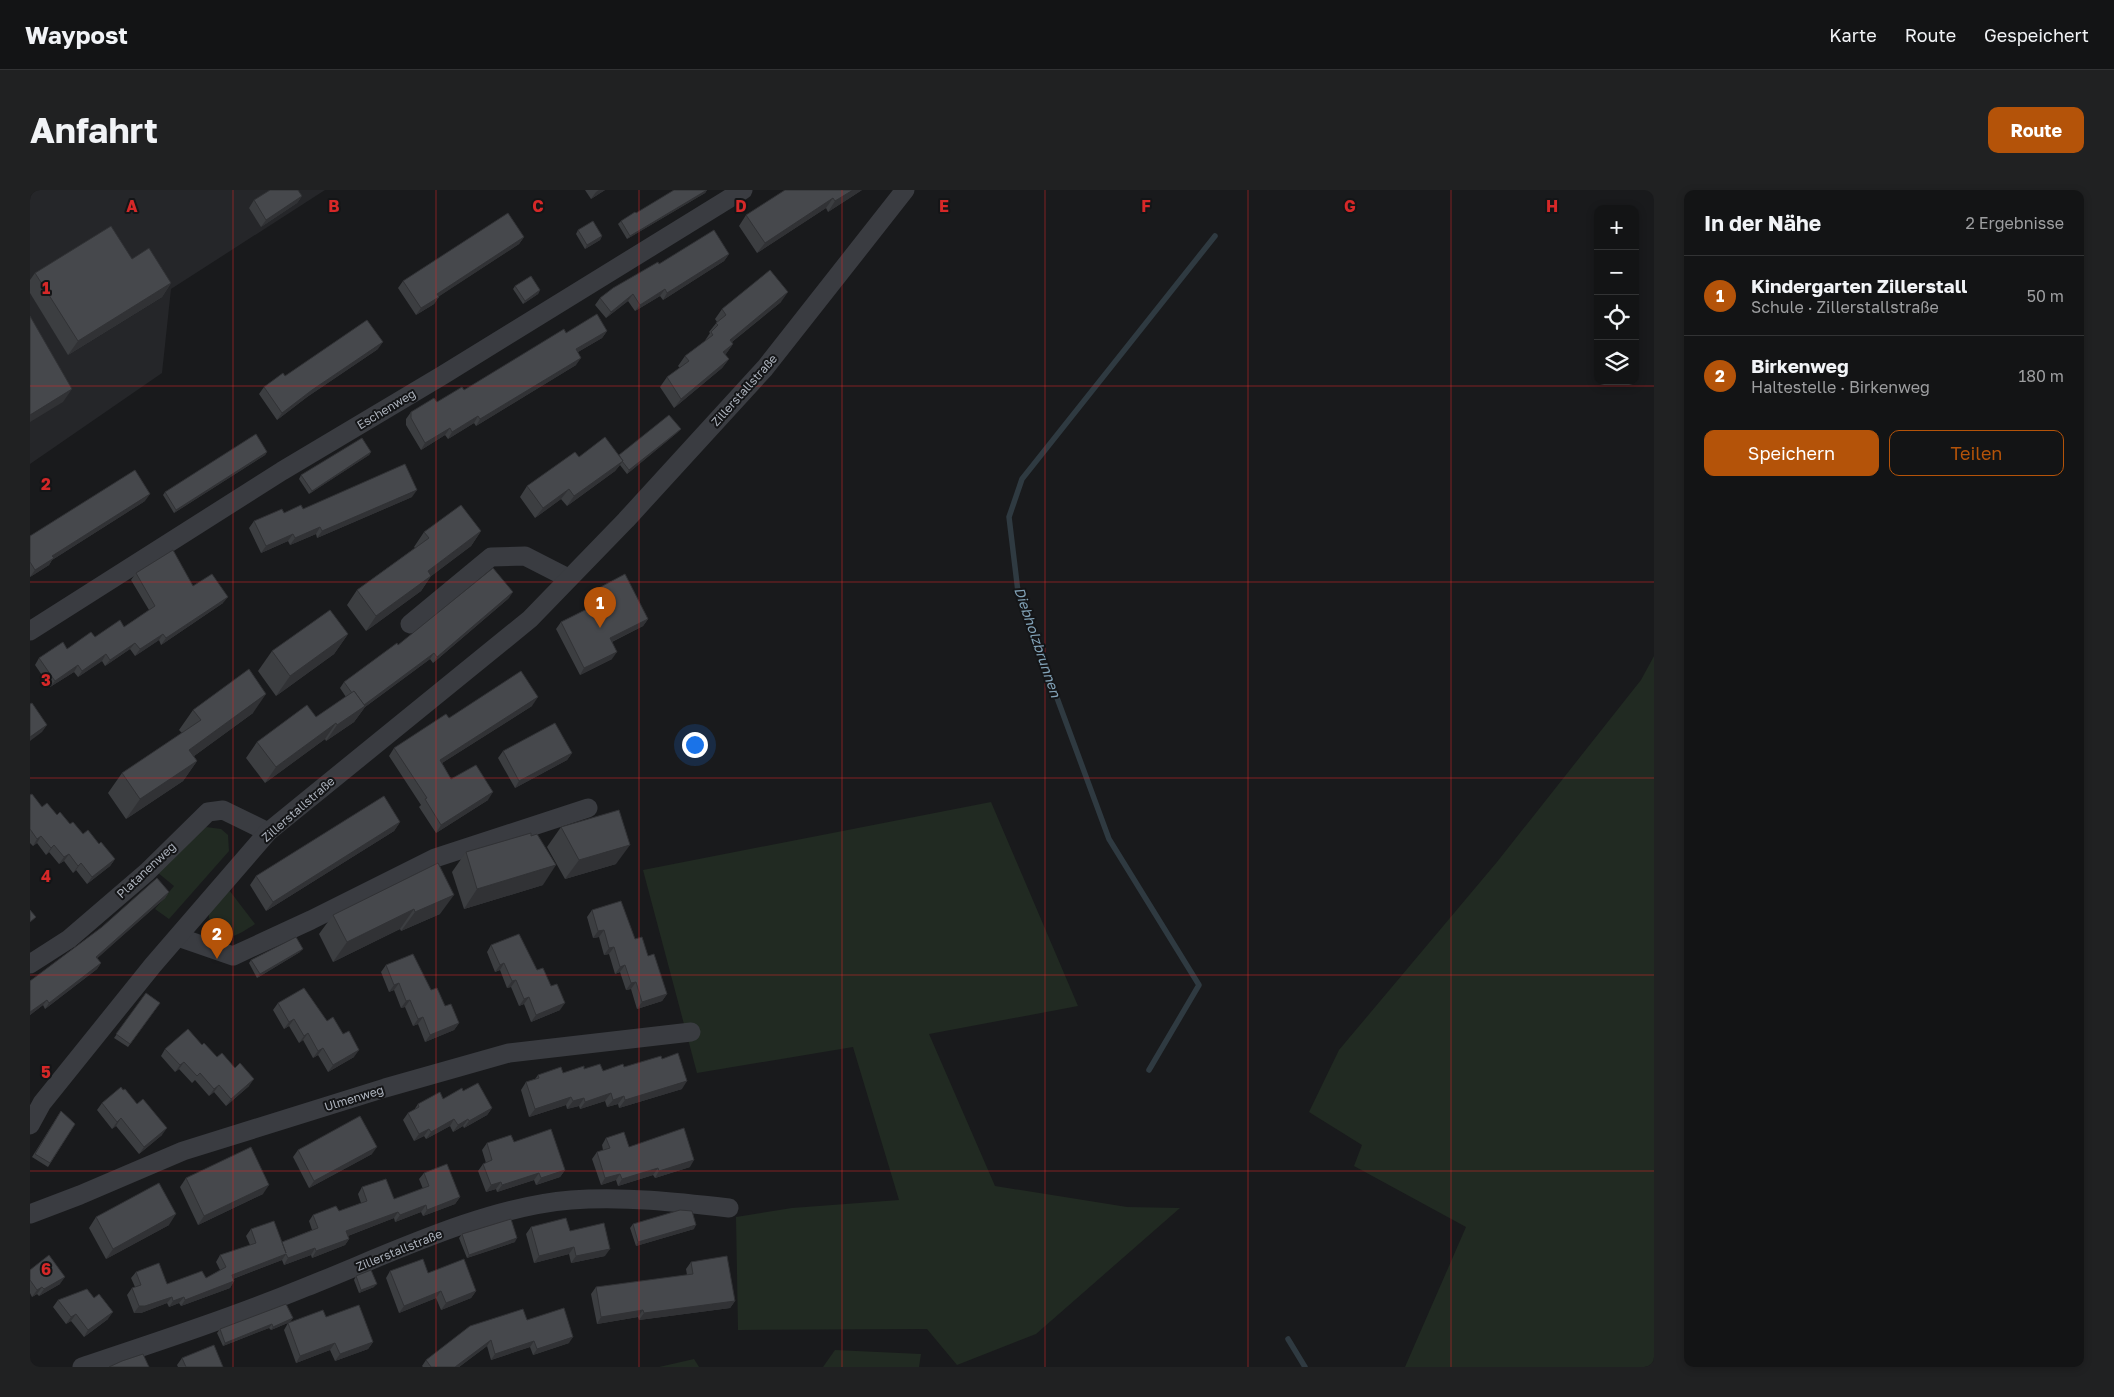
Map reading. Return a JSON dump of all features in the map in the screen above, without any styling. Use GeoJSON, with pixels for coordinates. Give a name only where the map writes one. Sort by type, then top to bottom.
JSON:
{"type":"FeatureCollection","features":[{"type":"Feature","properties":{"kind":"street","name":"Eschenweg"},"geometry":{"type":"LineString","coordinates":[[30,631],[282,471],[444,375],[744,190]]}},
{"type":"Feature","properties":{"kind":"street","name":"Zillerstallstraße"},"geometry":{"type":"LineString","coordinates":[[30,1125],[42,1103],[153,965],[268,832],[530,619],[626,520],[765,368],[905,190]]}},
{"type":"Feature","properties":{"kind":"street"},"geometry":{"type":"LineString","coordinates":[[410,624],[492,557],[525,556],[568,578]]}},
{"type":"Feature","properties":{"kind":"street"},"geometry":{"type":"LineString","coordinates":[[178,937],[233,956],[311,920],[435,858],[588,808]]}},
{"type":"Feature","properties":{"kind":"street","name":"Platanenweg"},"geometry":{"type":"LineString","coordinates":[[30,964],[69,940],[147,872],[208,812],[223,810],[268,832]]}},
{"type":"Feature","properties":{"kind":"street","name":"Ulmenweg"},"geometry":{"type":"LineString","coordinates":[[30,1214],[183,1151],[385,1088],[509,1053],[691,1032]]}},
{"type":"Feature","properties":{"kind":"street","name":"Zillerstallstraße"},"geometry":{"type":"LineString","coordinates":[[82,1367],[247,1311],[454,1228],[507,1211],[570,1200],[648,1199],[729,1208]]}},
{"type":"Feature","properties":{"kind":"shaded area"},"geometry":{"type":"Polygon","coordinates":[[[30,190],[325,190],[171,289],[162,373],[30,464],[30,190]]]}},
{"type":"Feature","properties":{"kind":"shaded area"},"geometry":{"type":"Polygon","coordinates":[[[1654,656],[1654,1367],[1405,1367],[1466,1227],[1354,1166],[1362,1145],[1309,1112],[1339,1050],[1497,862],[1641,680],[1654,656]]]}},
{"type":"Feature","properties":{"kind":"shaded area"},"geometry":{"type":"Polygon","coordinates":[[[991,802],[1078,1006],[929,1034],[995,1186],[1127,1207],[1180,1208],[1036,1334],[957,1365],[927,1329],[738,1330],[736,1217],[792,1208],[899,1200],[853,1047],[697,1073],[643,870],[991,802]]]}},
{"type":"Feature","properties":{"kind":"shaded area"},"geometry":{"type":"Polygon","coordinates":[[[206,827],[221,829],[228,835],[229,851],[169,919],[155,909],[174,886],[157,872],[206,827]]]}},
{"type":"Feature","properties":{"kind":"shaded area"},"geometry":{"type":"Polygon","coordinates":[[[229,890],[255,924],[238,934],[227,937],[221,936],[216,932],[210,922],[209,914],[213,905],[229,890]]]}},
{"type":"Feature","properties":{"kind":"shaded area"},"geometry":{"type":"Polygon","coordinates":[[[835,1350],[921,1354],[919,1367],[823,1367],[835,1350]]]}},
{"type":"Feature","properties":{"kind":"shaded area"},"geometry":{"type":"Polygon","coordinates":[[[694,1359],[699,1367],[659,1367],[694,1359]]]}},
{"type":"Feature","properties":{"kind":"building"},"geometry":{"type":"Polygon","coordinates":[[[270,190],[298,190],[302,196],[266,220],[254,200],[270,190]]]}},
{"type":"Feature","properties":{"kind":"building"},"geometry":{"type":"Polygon","coordinates":[[[674,190],[707,190],[630,236],[621,221],[674,190]]]}},
{"type":"Feature","properties":{"kind":"building"},"geometry":{"type":"Polygon","coordinates":[[[785,190],[853,190],[835,201],[833,198],[765,243],[746,215],[785,190]]]}},
{"type":"Feature","properties":{"kind":"building"},"geometry":{"type":"Polygon","coordinates":[[[508,213],[524,237],[437,294],[439,297],[421,308],[403,281],[508,213]]]}},
{"type":"Feature","properties":{"kind":"building"},"geometry":{"type":"Polygon","coordinates":[[[593,221],[602,236],[587,245],[578,230],[593,221]]]}},
{"type":"Feature","properties":{"kind":"building"},"geometry":{"type":"Polygon","coordinates":[[[111,226],[132,259],[149,248],[171,283],[78,341],[35,273],[111,226]]]}},
{"type":"Feature","properties":{"kind":"building"},"geometry":{"type":"Polygon","coordinates":[[[714,230],[729,254],[667,293],[665,289],[640,305],[633,294],[611,312],[600,298],[613,288],[658,262],[659,264],[714,230]]]}},
{"type":"Feature","properties":{"kind":"building"},"geometry":{"type":"Polygon","coordinates":[[[770,270],[788,292],[730,340],[733,344],[723,352],[729,359],[681,399],[667,377],[689,361],[685,356],[713,335],[711,332],[718,325],[716,323],[726,315],[722,309],[770,270]]]}},
{"type":"Feature","properties":{"kind":"building"},"geometry":{"type":"Polygon","coordinates":[[[531,276],[540,290],[525,301],[515,286],[531,276]]]}},
{"type":"Feature","properties":{"kind":"building"},"geometry":{"type":"Polygon","coordinates":[[[597,314],[607,331],[576,349],[581,358],[480,419],[478,416],[452,432],[450,428],[425,443],[411,418],[411,412],[434,398],[437,402],[462,387],[464,390],[564,329],[566,333],[597,314]]]}},
{"type":"Feature","properties":{"kind":"building"},"geometry":{"type":"Polygon","coordinates":[[[30,316],[72,389],[30,415],[30,316]]]}},
{"type":"Feature","properties":{"kind":"building"},"geometry":{"type":"Polygon","coordinates":[[[367,320],[383,342],[312,390],[282,413],[264,387],[283,373],[285,376],[367,320]]]}},
{"type":"Feature","properties":{"kind":"building"},"geometry":{"type":"Polygon","coordinates":[[[669,415],[681,429],[629,470],[619,455],[669,415]]]}},
{"type":"Feature","properties":{"kind":"building"},"geometry":{"type":"Polygon","coordinates":[[[256,434],[267,452],[176,510],[165,492],[256,434]]]}},
{"type":"Feature","properties":{"kind":"building"},"geometry":{"type":"Polygon","coordinates":[[[605,437],[623,461],[574,496],[569,489],[543,508],[527,486],[575,452],[579,457],[605,437]]]}},
{"type":"Feature","properties":{"kind":"building"},"geometry":{"type":"Polygon","coordinates":[[[362,438],[371,452],[312,491],[301,475],[362,438]]]}},
{"type":"Feature","properties":{"kind":"building"},"geometry":{"type":"Polygon","coordinates":[[[405,464],[417,490],[322,531],[320,527],[295,538],[293,534],[266,546],[254,521],[282,509],[284,513],[301,505],[303,509],[405,464]]]}},
{"type":"Feature","properties":{"kind":"building"},"geometry":{"type":"Polygon","coordinates":[[[135,470],[150,494],[52,556],[54,558],[35,570],[30,562],[30,536],[135,470]]]}},
{"type":"Feature","properties":{"kind":"building"},"geometry":{"type":"Polygon","coordinates":[[[461,505],[481,531],[428,571],[431,576],[376,616],[357,590],[429,538],[424,532],[461,505]]]}},
{"type":"Feature","properties":{"kind":"building"},"geometry":{"type":"Polygon","coordinates":[[[173,550],[193,586],[212,574],[228,597],[166,638],[163,634],[140,649],[135,643],[110,660],[106,654],[82,671],[78,665],[55,681],[39,658],[63,642],[67,649],[91,632],[95,637],[120,620],[124,627],[155,606],[136,573],[173,550]]]}},
{"type":"Feature","properties":{"kind":"building"},"geometry":{"type":"Polygon","coordinates":[[[493,568],[513,592],[437,657],[434,653],[364,705],[354,691],[352,693],[344,682],[397,643],[398,645],[493,568]]]}},
{"type":"Feature","properties":{"kind":"building"},"geometry":{"type":"Polygon","coordinates":[[[625,574],[648,619],[610,638],[617,652],[584,668],[561,622],[601,602],[595,590],[625,574]]]}},
{"type":"Feature","properties":{"kind":"building"},"geometry":{"type":"Polygon","coordinates":[[[330,610],[348,634],[290,676],[272,651],[330,610]]]}},
{"type":"Feature","properties":{"kind":"building"},"geometry":{"type":"Polygon","coordinates":[[[249,669],[266,694],[189,750],[197,761],[140,799],[122,773],[201,720],[193,710],[249,669]]]}},
{"type":"Feature","properties":{"kind":"building"},"geometry":{"type":"Polygon","coordinates":[[[521,671],[538,697],[440,760],[451,779],[476,765],[493,792],[441,825],[425,799],[427,798],[394,748],[446,714],[449,718],[521,671]]]}},
{"type":"Feature","properties":{"kind":"building"},"geometry":{"type":"Polygon","coordinates":[[[354,691],[365,706],[337,725],[336,723],[276,767],[257,742],[307,705],[316,717],[354,691]]]}},
{"type":"Feature","properties":{"kind":"building"},"geometry":{"type":"Polygon","coordinates":[[[32,703],[47,725],[30,737],[30,704],[32,703]]]}},
{"type":"Feature","properties":{"kind":"building"},"geometry":{"type":"Polygon","coordinates":[[[555,723],[572,753],[519,781],[503,751],[555,723]]]}},
{"type":"Feature","properties":{"kind":"building"},"geometry":{"type":"Polygon","coordinates":[[[32,794],[42,807],[47,803],[57,815],[60,812],[70,824],[73,822],[83,834],[88,830],[115,859],[92,877],[81,863],[78,866],[69,854],[64,857],[54,845],[51,848],[41,836],[37,839],[30,829],[30,795],[32,794]]]}},
{"type":"Feature","properties":{"kind":"building"},"geometry":{"type":"Polygon","coordinates":[[[384,796],[400,822],[273,902],[256,876],[384,796]]]}},
{"type":"Feature","properties":{"kind":"building"},"geometry":{"type":"Polygon","coordinates":[[[619,810],[630,845],[579,860],[561,827],[619,810]]]}},
{"type":"Feature","properties":{"kind":"building"},"geometry":{"type":"Polygon","coordinates":[[[531,833],[531,836],[537,834],[556,865],[477,889],[466,852],[531,833]]]}},
{"type":"Feature","properties":{"kind":"building"},"geometry":{"type":"Polygon","coordinates":[[[438,863],[454,895],[415,912],[414,909],[347,942],[333,915],[438,863]]]}},
{"type":"Feature","properties":{"kind":"building"},"geometry":{"type":"Polygon","coordinates":[[[157,878],[169,892],[96,957],[101,963],[49,1003],[47,1000],[30,1012],[30,981],[102,927],[157,878]]]}},
{"type":"Feature","properties":{"kind":"building"},"geometry":{"type":"Polygon","coordinates":[[[621,901],[635,939],[642,937],[648,956],[654,954],[667,994],[642,1002],[636,982],[631,983],[625,965],[620,967],[614,947],[609,948],[604,930],[598,931],[592,910],[621,901]]]}},
{"type":"Feature","properties":{"kind":"building"},"geometry":{"type":"Polygon","coordinates":[[[30,910],[36,917],[30,922],[30,910]]]}},
{"type":"Feature","properties":{"kind":"building"},"geometry":{"type":"Polygon","coordinates":[[[519,934],[537,970],[543,968],[551,986],[557,984],[565,1003],[536,1015],[529,997],[524,999],[516,980],[512,981],[504,963],[500,965],[491,945],[519,934]]]}},
{"type":"Feature","properties":{"kind":"building"},"geometry":{"type":"Polygon","coordinates":[[[296,937],[303,949],[260,974],[251,960],[296,937]]]}},
{"type":"Feature","properties":{"kind":"building"},"geometry":{"type":"Polygon","coordinates":[[[413,954],[431,990],[437,988],[445,1006],[451,1004],[459,1023],[430,1035],[423,1017],[418,1019],[410,1000],[406,1001],[399,983],[394,985],[386,965],[413,954]]]}},
{"type":"Feature","properties":{"kind":"building"},"geometry":{"type":"Polygon","coordinates":[[[304,988],[327,1021],[333,1017],[343,1034],[349,1031],[359,1050],[333,1065],[323,1048],[318,1051],[308,1033],[304,1036],[294,1019],[289,1022],[278,1003],[304,988]]]}},
{"type":"Feature","properties":{"kind":"building"},"geometry":{"type":"Polygon","coordinates":[[[146,993],[160,1003],[130,1044],[116,1034],[146,993]]]}},
{"type":"Feature","properties":{"kind":"building"},"geometry":{"type":"Polygon","coordinates":[[[188,1029],[202,1045],[204,1043],[217,1057],[222,1053],[235,1068],[240,1063],[254,1079],[231,1099],[219,1085],[214,1089],[200,1073],[197,1076],[184,1062],[180,1065],[165,1049],[188,1029]]]}},
{"type":"Feature","properties":{"kind":"building"},"geometry":{"type":"Polygon","coordinates":[[[678,1053],[687,1081],[625,1100],[624,1096],[613,1100],[611,1093],[585,1102],[584,1098],[573,1101],[571,1097],[535,1109],[526,1082],[539,1078],[538,1075],[561,1067],[563,1073],[584,1066],[584,1069],[600,1064],[603,1071],[623,1064],[624,1067],[661,1056],[662,1059],[678,1053]]]}},
{"type":"Feature","properties":{"kind":"building"},"geometry":{"type":"Polygon","coordinates":[[[478,1083],[492,1108],[458,1125],[454,1119],[431,1132],[429,1129],[419,1134],[408,1113],[419,1107],[418,1104],[440,1092],[443,1099],[462,1088],[463,1091],[478,1083]]]}},
{"type":"Feature","properties":{"kind":"building"},"geometry":{"type":"Polygon","coordinates":[[[121,1087],[123,1090],[125,1089],[137,1104],[143,1099],[167,1128],[144,1147],[121,1118],[117,1122],[102,1103],[121,1087]]]}},
{"type":"Feature","properties":{"kind":"building"},"geometry":{"type":"Polygon","coordinates":[[[61,1111],[75,1124],[50,1163],[35,1154],[61,1111]]]}},
{"type":"Feature","properties":{"kind":"building"},"geometry":{"type":"Polygon","coordinates":[[[360,1116],[377,1147],[314,1181],[298,1150],[360,1116]]]}},
{"type":"Feature","properties":{"kind":"building"},"geometry":{"type":"Polygon","coordinates":[[[684,1128],[694,1160],[659,1171],[658,1168],[622,1179],[620,1174],[605,1178],[597,1152],[610,1148],[606,1138],[624,1132],[629,1147],[684,1128]]]}},
{"type":"Feature","properties":{"kind":"building"},"geometry":{"type":"Polygon","coordinates":[[[551,1129],[565,1170],[541,1178],[539,1173],[502,1185],[501,1182],[491,1185],[483,1164],[492,1160],[487,1143],[511,1135],[514,1142],[551,1129]]]}},
{"type":"Feature","properties":{"kind":"building"},"geometry":{"type":"Polygon","coordinates":[[[251,1147],[269,1185],[204,1216],[186,1178],[251,1147]]]}},
{"type":"Feature","properties":{"kind":"building"},"geometry":{"type":"Polygon","coordinates":[[[447,1164],[460,1197],[427,1210],[426,1205],[400,1215],[398,1212],[346,1231],[349,1239],[316,1251],[315,1248],[288,1258],[286,1254],[232,1275],[234,1281],[185,1300],[184,1297],[173,1301],[172,1297],[145,1306],[139,1306],[132,1288],[141,1285],[136,1272],[159,1263],[167,1284],[202,1271],[206,1278],[226,1267],[220,1255],[256,1243],[251,1229],[274,1221],[286,1253],[282,1242],[318,1228],[313,1215],[336,1206],[339,1211],[367,1201],[362,1187],[386,1179],[394,1199],[429,1186],[424,1173],[447,1164]]]}},
{"type":"Feature","properties":{"kind":"building"},"geometry":{"type":"Polygon","coordinates":[[[159,1183],[176,1214],[113,1249],[96,1217],[159,1183]]]}},
{"type":"Feature","properties":{"kind":"building"},"geometry":{"type":"Polygon","coordinates":[[[680,1210],[692,1211],[696,1225],[638,1242],[633,1224],[680,1210]]]}},
{"type":"Feature","properties":{"kind":"building"},"geometry":{"type":"Polygon","coordinates":[[[566,1218],[570,1231],[604,1223],[610,1249],[576,1256],[574,1247],[539,1256],[531,1227],[566,1218]]]}},
{"type":"Feature","properties":{"kind":"building"},"geometry":{"type":"Polygon","coordinates":[[[511,1219],[517,1238],[469,1255],[462,1234],[511,1219]]]}},
{"type":"Feature","properties":{"kind":"building"},"geometry":{"type":"Polygon","coordinates":[[[49,1255],[65,1277],[44,1289],[42,1287],[37,1290],[30,1280],[30,1270],[49,1255]]]}},
{"type":"Feature","properties":{"kind":"building"},"geometry":{"type":"Polygon","coordinates":[[[727,1256],[735,1301],[644,1313],[643,1310],[601,1317],[596,1287],[693,1274],[691,1262],[727,1256]]]}},
{"type":"Feature","properties":{"kind":"building"},"geometry":{"type":"Polygon","coordinates":[[[423,1259],[428,1273],[464,1259],[476,1291],[446,1303],[441,1291],[404,1306],[390,1271],[423,1259]]]}},
{"type":"Feature","properties":{"kind":"building"},"geometry":{"type":"Polygon","coordinates":[[[371,1270],[377,1284],[361,1290],[356,1276],[371,1270]]]}},
{"type":"Feature","properties":{"kind":"building"},"geometry":{"type":"Polygon","coordinates":[[[87,1289],[94,1298],[99,1294],[113,1312],[88,1330],[76,1314],[71,1317],[58,1300],[87,1289]]]}},
{"type":"Feature","properties":{"kind":"building"},"geometry":{"type":"Polygon","coordinates":[[[286,1304],[293,1318],[273,1327],[272,1324],[225,1343],[220,1329],[286,1304]]]}},
{"type":"Feature","properties":{"kind":"building"},"geometry":{"type":"Polygon","coordinates":[[[359,1305],[373,1342],[340,1354],[335,1343],[300,1356],[288,1323],[323,1310],[326,1317],[359,1305]]]}},
{"type":"Feature","properties":{"kind":"building"},"geometry":{"type":"Polygon","coordinates":[[[564,1308],[573,1337],[537,1349],[534,1341],[495,1354],[491,1340],[455,1367],[431,1367],[426,1360],[470,1326],[523,1309],[527,1320],[564,1308]]]}},
{"type":"Feature","properties":{"kind":"building"},"geometry":{"type":"Polygon","coordinates":[[[214,1345],[223,1367],[186,1367],[182,1358],[214,1345]]]}},
{"type":"Feature","properties":{"kind":"building"},"geometry":{"type":"Polygon","coordinates":[[[143,1354],[149,1367],[109,1367],[122,1361],[143,1354]]]}},
{"type":"Feature","properties":{"kind":"waterway","name":"Diebholzbrunnen"},"geometry":{"type":"LineString","coordinates":[[1149,1070],[1199,985],[1109,839],[1018,592],[1009,517],[1022,479],[1215,236]]}},
{"type":"Feature","properties":{"kind":"waterway","name":"Diebholzbrunnen"},"geometry":{"type":"LineString","coordinates":[[1288,1339],[1305,1367]]}},
{"type":"Feature","properties":{"kind":"place","name":"Kindergarten Zillerstall"},"geometry":{"type":"Point","coordinates":[600,628]}},
{"type":"Feature","properties":{"kind":"place","name":"Birkenweg"},"geometry":{"type":"Point","coordinates":[217,959]}}]}
